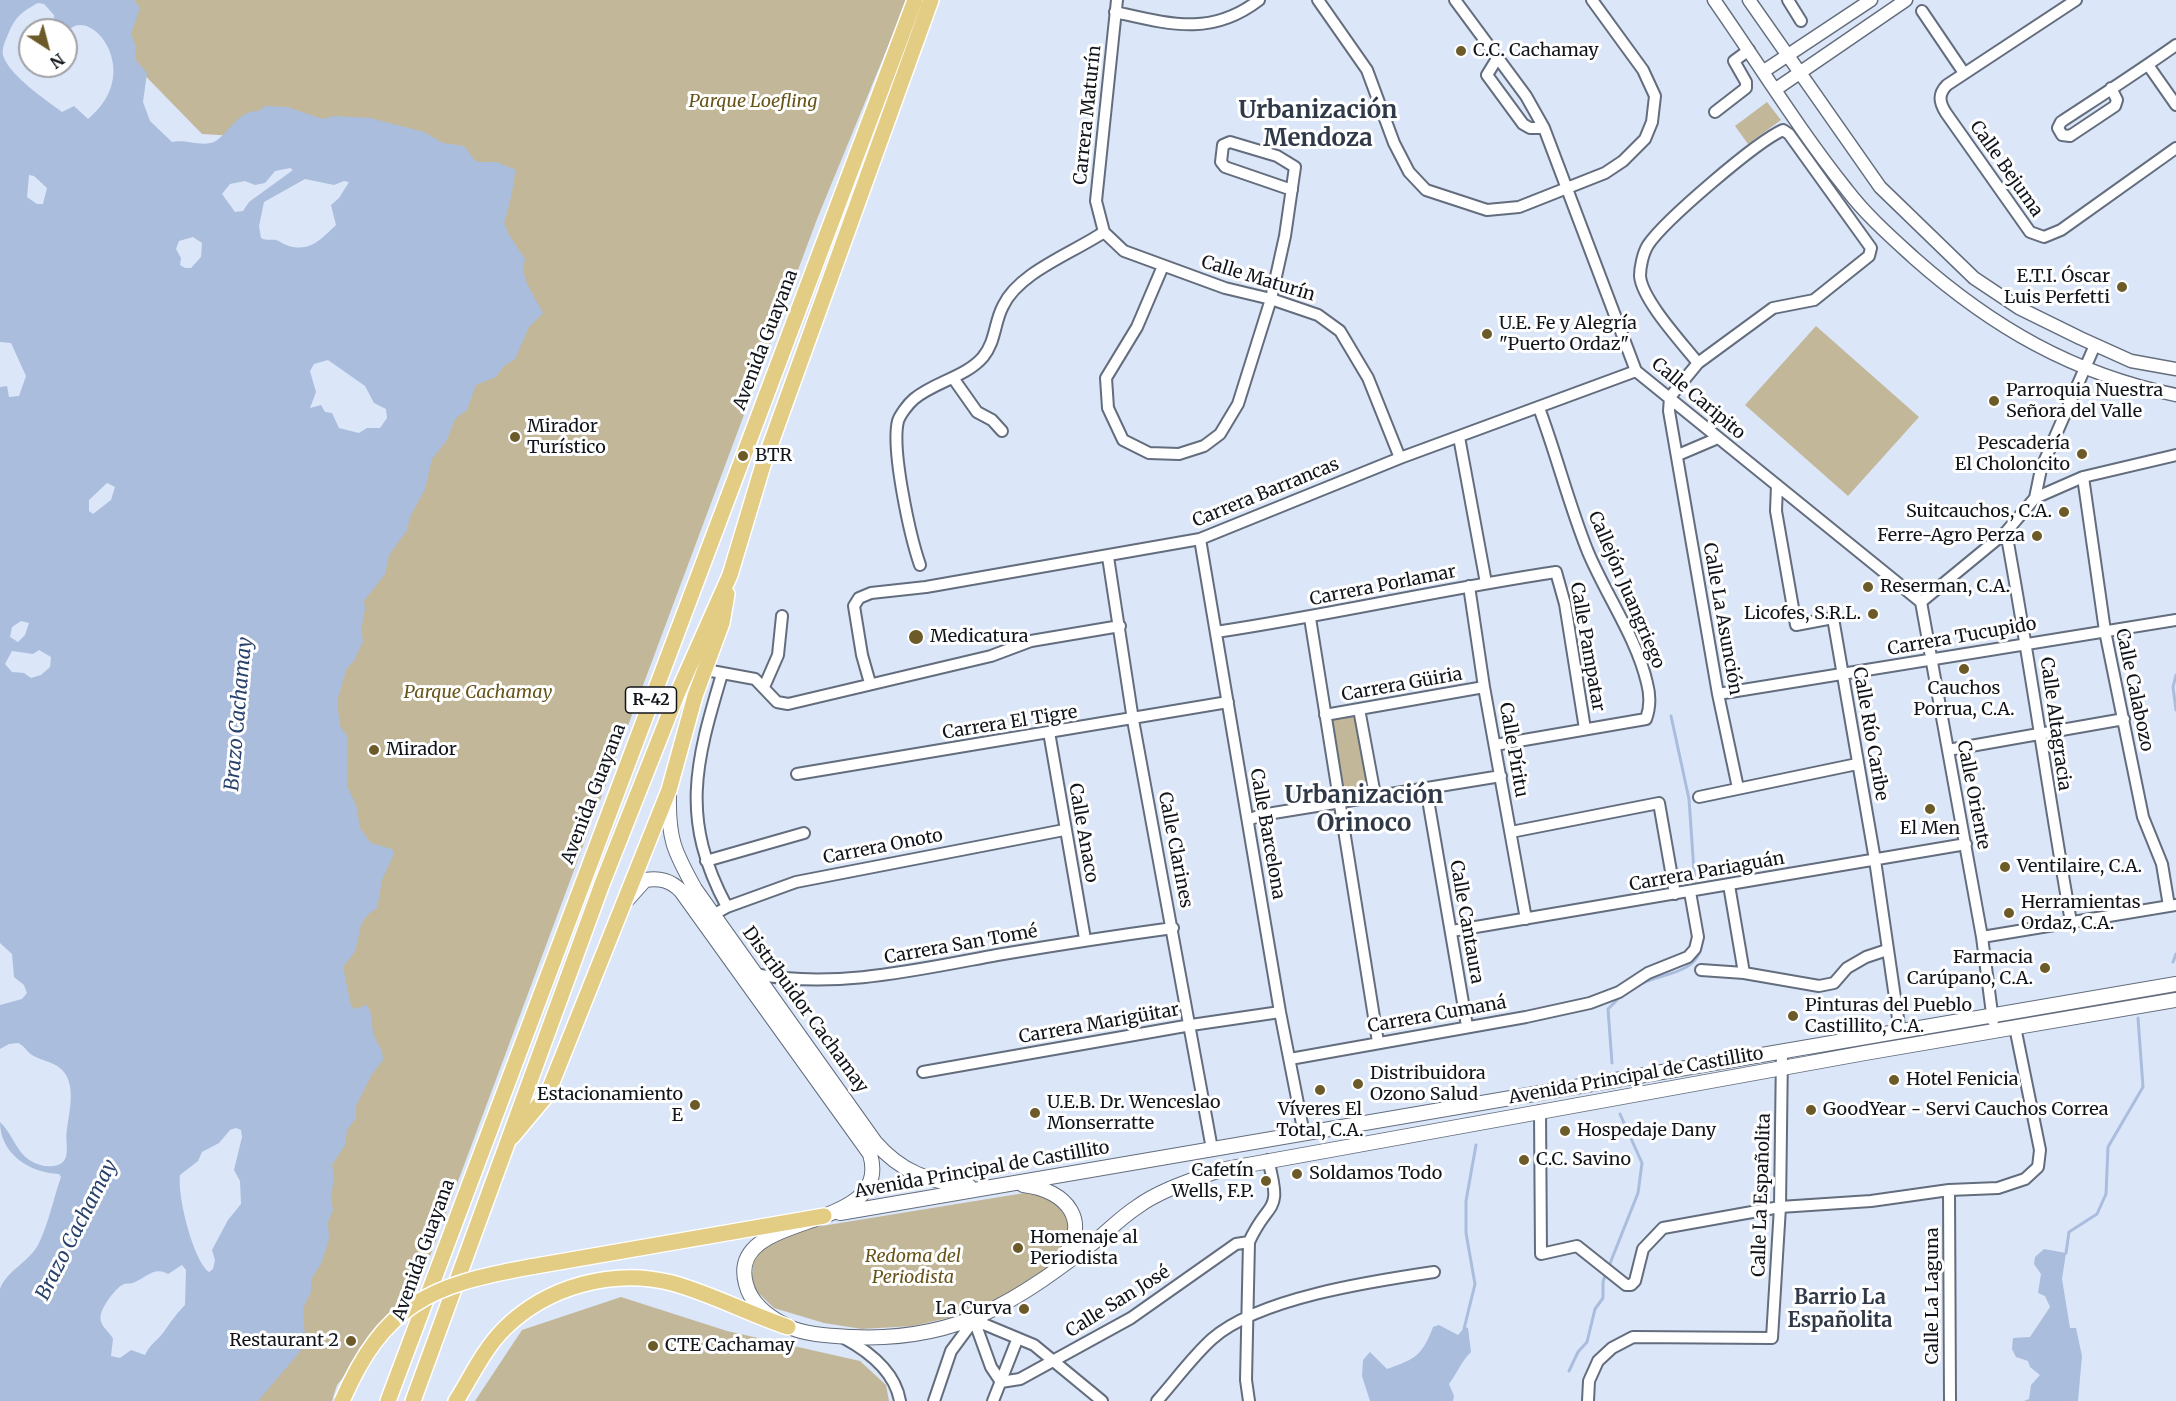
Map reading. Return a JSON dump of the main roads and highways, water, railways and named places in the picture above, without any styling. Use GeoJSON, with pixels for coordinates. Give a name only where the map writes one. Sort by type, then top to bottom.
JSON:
{"type":"FeatureCollection","features":[{"type":"Feature","properties":{"kind":"main road","name":"Avenida Guayana"},"geometry":{"type":"LineString","coordinates":[[388,1401],[915,0]]}},
{"type":"Feature","properties":{"kind":"main road","name":"R-42"},"geometry":{"type":"LineString","coordinates":[[413,1401],[602,884],[678,692],[730,575],[763,465],[931,0]]}},
{"type":"Feature","properties":{"kind":"main road","name":"Distribuidor Cachamay"},"geometry":{"type":"LineString","coordinates":[[508,1142],[547,1095],[669,790],[677,755],[722,624],[730,575]]}},
{"type":"Feature","properties":{"kind":"main road","name":"Distribuidor Cachamay"},"geometry":{"type":"LineString","coordinates":[[669,790],[668,821],[675,854],[753,974],[889,1158],[906,1170],[927,1178],[981,1187]]}},
{"type":"Feature","properties":{"kind":"main road","name":"Distribuidor Cachamay"},"geometry":{"type":"LineString","coordinates":[[620,912],[632,893],[645,880],[658,878],[672,883],[681,891],[773,1023],[860,1139],[870,1154],[874,1169],[870,1184],[865,1193],[853,1202],[824,1216]]}},
{"type":"Feature","properties":{"kind":"main road","name":"Avenida Principal de Castillito"},"geometry":{"type":"LineString","coordinates":[[788,1327],[841,1336],[899,1337],[974,1320],[1021,1294],[1047,1276],[1138,1206],[1220,1170],[1782,1068],[2176,984]]}},
{"type":"Feature","properties":{"kind":"main road","name":"Avenida Principal de Castillito"},"geometry":{"type":"LineString","coordinates":[[824,1216],[981,1187],[1900,1032],[1993,1024],[2015,1027],[2176,1000]]}},
{"type":"Feature","properties":{"kind":"main road"},"geometry":{"type":"LineString","coordinates":[[981,1187],[1033,1186],[1049,1189],[1069,1206],[1074,1216],[1073,1242],[1047,1276]]}},
{"type":"Feature","properties":{"kind":"main road"},"geometry":{"type":"LineString","coordinates":[[342,1401],[367,1349],[384,1327],[404,1309],[440,1290],[498,1272],[824,1216]]}},
{"type":"Feature","properties":{"kind":"main road"},"geometry":{"type":"LineString","coordinates":[[788,1327],[755,1304],[748,1292],[744,1268],[753,1248],[764,1240],[824,1216]]}},
{"type":"Feature","properties":{"kind":"main road"},"geometry":{"type":"LineString","coordinates":[[456,1401],[488,1349],[504,1329],[532,1306],[552,1295],[599,1280],[642,1278],[672,1283],[748,1314],[788,1327]]}},
{"type":"Feature","properties":{"kind":"water","name":"Brazo Cachamay"},"geometry":{"type":"Polygon","coordinates":[[[0,0],[134,0],[140,8],[131,34],[136,47],[135,59],[147,73],[143,102],[150,121],[172,142],[204,144],[214,142],[245,114],[259,111],[265,106],[287,107],[323,119],[333,116],[370,118],[424,132],[443,143],[464,146],[477,162],[496,162],[515,169],[504,222],[509,235],[525,259],[523,270],[527,284],[543,313],[529,327],[515,359],[504,366],[496,377],[476,385],[467,410],[455,419],[447,440],[432,459],[425,489],[411,515],[407,530],[389,555],[385,574],[364,601],[365,609],[361,630],[363,641],[354,661],[347,668],[337,701],[340,726],[347,736],[347,786],[356,805],[360,828],[371,843],[392,849],[394,854],[382,880],[377,908],[362,923],[355,951],[343,967],[351,1006],[355,1009],[367,1005],[383,1060],[372,1074],[356,1106],[356,1118],[347,1130],[345,1145],[332,1165],[333,1210],[328,1222],[329,1239],[321,1264],[311,1279],[311,1292],[303,1308],[305,1338],[303,1348],[258,1401],[0,1401],[0,1289],[8,1276],[31,1255],[39,1243],[61,1177],[59,1174],[28,1166],[19,1160],[5,1143],[0,1122],[22,1153],[31,1161],[44,1166],[60,1164],[64,1161],[67,1152],[66,1135],[71,1095],[69,1081],[59,1067],[32,1055],[18,1043],[9,1044],[0,1049],[0,1005],[22,999],[27,993],[24,985],[14,977],[12,954],[0,943],[0,387],[7,386],[9,397],[19,396],[26,376],[11,343],[0,342],[0,0]],[[290,168],[275,171],[265,183],[255,185],[245,181],[230,184],[222,194],[235,212],[243,211],[249,202],[293,170],[290,168]],[[29,175],[27,197],[37,204],[43,204],[47,188],[34,176],[29,175]],[[305,179],[264,202],[259,226],[261,238],[297,247],[310,246],[336,225],[331,205],[339,198],[349,182],[344,181],[334,185],[305,179]],[[193,237],[179,241],[176,249],[181,258],[180,265],[191,268],[201,257],[202,243],[193,237]],[[328,360],[314,364],[310,371],[316,392],[310,408],[321,405],[325,412],[332,413],[339,428],[359,433],[367,428],[380,428],[387,418],[386,409],[374,403],[365,386],[328,360]],[[107,483],[89,500],[89,511],[93,514],[111,500],[115,487],[107,483]],[[21,621],[12,627],[10,637],[18,642],[25,635],[29,623],[21,621]],[[39,650],[33,654],[12,651],[5,664],[12,672],[24,673],[31,678],[41,675],[50,667],[51,657],[39,650]],[[236,1128],[230,1130],[219,1143],[202,1152],[198,1161],[180,1175],[181,1197],[187,1226],[197,1255],[209,1272],[213,1269],[215,1260],[212,1250],[228,1220],[241,1204],[240,1181],[234,1170],[242,1137],[241,1130],[236,1128]],[[182,1265],[168,1274],[158,1271],[133,1283],[124,1284],[107,1302],[100,1318],[102,1325],[113,1339],[111,1356],[120,1358],[131,1350],[145,1355],[185,1305],[186,1270],[182,1265]]]}},
{"type":"Feature","properties":{"kind":"water"},"geometry":{"type":"Polygon","coordinates":[[[2044,1249],[2066,1253],[2062,1279],[2070,1328],[2076,1328],[2082,1356],[2078,1401],[2024,1401],[2029,1399],[2031,1385],[2040,1375],[2030,1367],[2028,1361],[2016,1357],[2012,1349],[2013,1338],[2030,1337],[2050,1307],[2045,1296],[2038,1293],[2041,1274],[2034,1264],[2035,1257],[2044,1249]]]}},
{"type":"Feature","properties":{"kind":"water"},"geometry":{"type":"Polygon","coordinates":[[[1439,1325],[1458,1335],[1465,1327],[1468,1328],[1471,1352],[1449,1384],[1454,1396],[1453,1401],[1370,1401],[1362,1376],[1363,1360],[1370,1352],[1387,1369],[1397,1366],[1416,1355],[1425,1344],[1433,1327],[1439,1325]]]}},
{"type":"Feature","properties":{"kind":"waterway"},"geometry":{"type":"LineString","coordinates":[[2176,675],[2173,687],[2176,710]]}},
{"type":"Feature","properties":{"kind":"waterway"},"geometry":{"type":"LineString","coordinates":[[1671,716],[1689,799],[1695,886]]}},
{"type":"Feature","properties":{"kind":"waterway"},"geometry":{"type":"LineString","coordinates":[[1637,986],[1687,967],[1700,952],[1702,940]]}},
{"type":"Feature","properties":{"kind":"waterway"},"geometry":{"type":"LineString","coordinates":[[2173,962],[2176,954]]}},
{"type":"Feature","properties":{"kind":"waterway"},"geometry":{"type":"LineString","coordinates":[[1612,1063],[1608,1009],[1621,996]]}},
{"type":"Feature","properties":{"kind":"waterway"},"geometry":{"type":"LineString","coordinates":[[2066,1253],[2069,1232],[2097,1214],[2106,1194],[2108,1147],[2143,1087],[2138,1018]]}},
{"type":"Feature","properties":{"kind":"waterway"},"geometry":{"type":"LineString","coordinates":[[1609,1266],[1638,1193],[1642,1163],[1620,1114]]}},
{"type":"Feature","properties":{"kind":"waterway"},"geometry":{"type":"LineString","coordinates":[[1464,1329],[1475,1284],[1466,1233],[1466,1201],[1476,1145]]}},
{"type":"Feature","properties":{"kind":"waterway"},"geometry":{"type":"LineString","coordinates":[[1569,1371],[1578,1352],[1587,1342],[1595,1309],[1603,1298],[1603,1282],[1606,1272]]}},
{"type":"Feature","properties":{"kind":"place","name":"C.C. Cachamay"},"geometry":{"type":"Point","coordinates":[1461,51]}},
{"type":"Feature","properties":{"kind":"place","name":"E.T.I. Óscar Luis Perfetti"},"geometry":{"type":"Point","coordinates":[2122,287]}},
{"type":"Feature","properties":{"kind":"place","name":"U.E. Fe y Alegría \"Puerto Ordaz\""},"geometry":{"type":"Point","coordinates":[1487,334]}},
{"type":"Feature","properties":{"kind":"place","name":"Parroquia Nuestra Señora del Valle"},"geometry":{"type":"Point","coordinates":[1994,401]}},
{"type":"Feature","properties":{"kind":"place","name":"Mirador Turístico"},"geometry":{"type":"Point","coordinates":[515,437]}},
{"type":"Feature","properties":{"kind":"place","name":"Pescadería El Choloncito"},"geometry":{"type":"Point","coordinates":[2082,454]}},
{"type":"Feature","properties":{"kind":"place","name":"BTR"},"geometry":{"type":"Point","coordinates":[743,456]}},
{"type":"Feature","properties":{"kind":"place","name":"Suitcauchos, C.A."},"geometry":{"type":"Point","coordinates":[2064,512]}},
{"type":"Feature","properties":{"kind":"place","name":"Ferre-Agro Perza"},"geometry":{"type":"Point","coordinates":[2037,536]}},
{"type":"Feature","properties":{"kind":"place","name":"Reserman, C.A."},"geometry":{"type":"Point","coordinates":[1868,587]}},
{"type":"Feature","properties":{"kind":"place","name":"Licofes, S.R.L."},"geometry":{"type":"Point","coordinates":[1873,614]}},
{"type":"Feature","properties":{"kind":"place","name":"Medicatura"},"geometry":{"type":"Point","coordinates":[916,637]}},
{"type":"Feature","properties":{"kind":"place","name":"Cauchos Porrua, C.A."},"geometry":{"type":"Point","coordinates":[1964,669]}},
{"type":"Feature","properties":{"kind":"place","name":"Mirador"},"geometry":{"type":"Point","coordinates":[374,750]}},
{"type":"Feature","properties":{"kind":"place","name":"El Men"},"geometry":{"type":"Point","coordinates":[1930,809]}},
{"type":"Feature","properties":{"kind":"place","name":"Ventilaire, C.A."},"geometry":{"type":"Point","coordinates":[2005,867]}},
{"type":"Feature","properties":{"kind":"place","name":"Herramientas Ordaz, C.A."},"geometry":{"type":"Point","coordinates":[2009,913]}},
{"type":"Feature","properties":{"kind":"place","name":"Farmacia Carúpano, C.A."},"geometry":{"type":"Point","coordinates":[2045,968]}},
{"type":"Feature","properties":{"kind":"place","name":"Pinturas del Pueblo Castillito, C.A."},"geometry":{"type":"Point","coordinates":[1793,1016]}},
{"type":"Feature","properties":{"kind":"place","name":"Hotel Fenicia"},"geometry":{"type":"Point","coordinates":[1894,1080]}},
{"type":"Feature","properties":{"kind":"place","name":"Distribuidora Ozono Salud"},"geometry":{"type":"Point","coordinates":[1358,1084]}},
{"type":"Feature","properties":{"kind":"place","name":"Víveres El Total, C.A."},"geometry":{"type":"Point","coordinates":[1320,1090]}},
{"type":"Feature","properties":{"kind":"place","name":"Estacionamiento E"},"geometry":{"type":"Point","coordinates":[695,1105]}},
{"type":"Feature","properties":{"kind":"place","name":"GoodYear - Servi Cauchos Correa"},"geometry":{"type":"Point","coordinates":[1811,1110]}},
{"type":"Feature","properties":{"kind":"place","name":"U.E.B. Dr. Wenceslao Monserratte"},"geometry":{"type":"Point","coordinates":[1035,1113]}},
{"type":"Feature","properties":{"kind":"place","name":"Hospedaje Dany"},"geometry":{"type":"Point","coordinates":[1565,1131]}},
{"type":"Feature","properties":{"kind":"place","name":"C.C. Savino"},"geometry":{"type":"Point","coordinates":[1524,1160]}},
{"type":"Feature","properties":{"kind":"place","name":"Soldamos Todo"},"geometry":{"type":"Point","coordinates":[1297,1174]}},
{"type":"Feature","properties":{"kind":"place","name":"Cafetín Wells, F.P."},"geometry":{"type":"Point","coordinates":[1266,1181]}},
{"type":"Feature","properties":{"kind":"place","name":"Homenaje al Periodista"},"geometry":{"type":"Point","coordinates":[1018,1248]}},
{"type":"Feature","properties":{"kind":"place","name":"La Curva"},"geometry":{"type":"Point","coordinates":[1024,1309]}},
{"type":"Feature","properties":{"kind":"place","name":"Restaurant 2"},"geometry":{"type":"Point","coordinates":[351,1341]}},
{"type":"Feature","properties":{"kind":"place","name":"CTE Cachamay"},"geometry":{"type":"Point","coordinates":[653,1346]}},
{"type":"Feature","properties":{"kind":"district","name":"Urbanización Mendoza"},"geometry":{"type":"Point","coordinates":[1318,125]}},
{"type":"Feature","properties":{"kind":"district","name":"Urbanización Orinoco"},"geometry":{"type":"Point","coordinates":[1364,810]}},
{"type":"Feature","properties":{"kind":"district","name":"Barrio La Españolita"},"geometry":{"type":"Point","coordinates":[1840,1310]}},
{"type":"Feature","properties":{"kind":"park label","name":"Parque Loefling"},"geometry":{"type":"Point","coordinates":[753,102]}},
{"type":"Feature","properties":{"kind":"park label","name":"Parque Cachamay"},"geometry":{"type":"Point","coordinates":[478,693]}},
{"type":"Feature","properties":{"kind":"park label","name":"Redoma del Periodista"},"geometry":{"type":"Point","coordinates":[913,1267]}}]}
